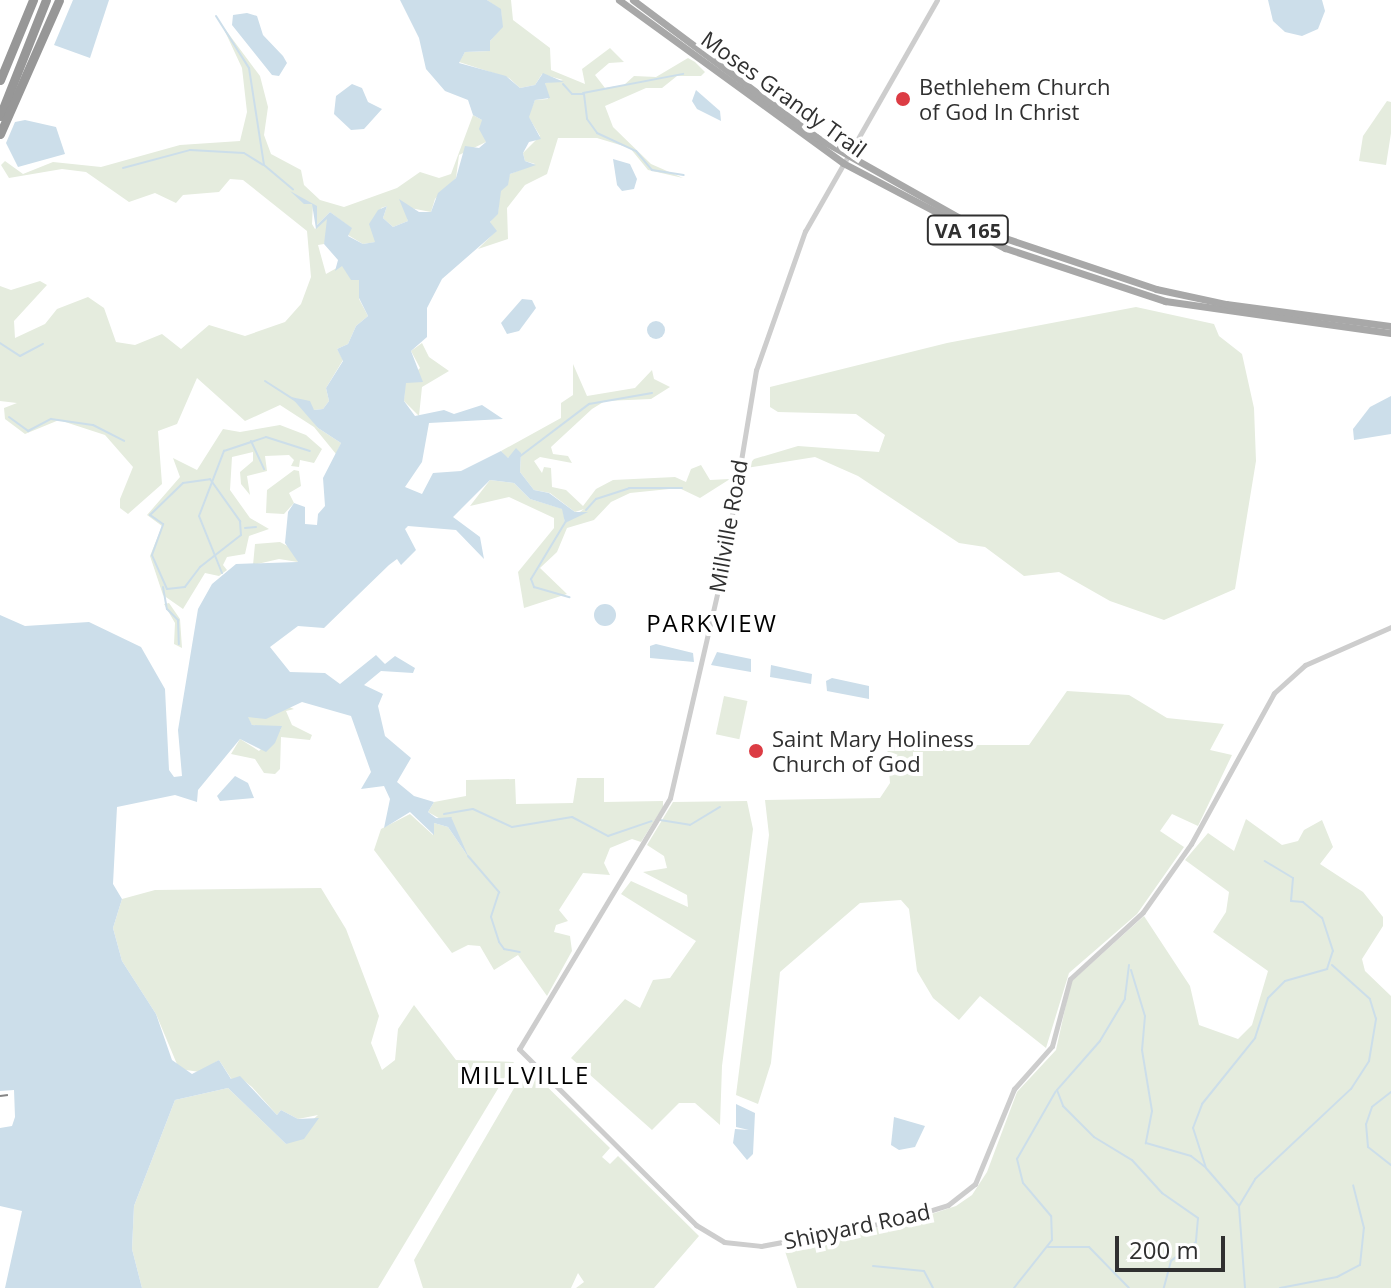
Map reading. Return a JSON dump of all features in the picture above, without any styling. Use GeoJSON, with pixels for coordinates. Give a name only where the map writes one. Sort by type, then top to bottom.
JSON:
{"type":"FeatureCollection","features":[{"type":"Feature","properties":{"kind":"highway"},"geometry":{"type":"LineString","coordinates":[[0,72],[26,0]]}},
{"type":"Feature","properties":{"kind":"highway"},"geometry":{"type":"LineString","coordinates":[[0,80],[33,0]]}},
{"type":"Feature","properties":{"kind":"highway"},"geometry":{"type":"LineString","coordinates":[[0,116],[46,0]]}},
{"type":"Feature","properties":{"kind":"highway"},"geometry":{"type":"LineString","coordinates":[[0,134],[59,0]]}},
{"type":"Feature","properties":{"kind":"main road","name":"Moses Grandy Trail"},"geometry":{"type":"LineString","coordinates":[[619,0],[845,160],[1005,248],[1080,275],[1192,306],[1391,333]]}},
{"type":"Feature","properties":{"kind":"main road","name":"Moses Grandy Trail"},"geometry":{"type":"LineString","coordinates":[[633,0],[845,160],[981,230],[1086,270],[1226,304],[1391,326]]}},
{"type":"Feature","properties":{"kind":"street","name":"Millville Road"},"geometry":{"type":"LineString","coordinates":[[519,1049],[670,798],[724,564],[752,384],[802,239],[937,0]]}},
{"type":"Feature","properties":{"kind":"street","name":"Shipyard Road"},"geometry":{"type":"LineString","coordinates":[[519,1049],[696,1225],[724,1242],[761,1246],[900,1220],[948,1205],[975,1184],[1014,1089],[1052,1046],[1074,973],[1143,912],[1195,837],[1274,693],[1305,665],[1391,627]]}},
{"type":"Feature","properties":{"kind":"shaded area"},"geometry":{"type":"Polygon","coordinates":[[[487,0],[511,0],[513,20],[550,48],[551,70],[585,84],[582,69],[610,48],[624,62],[609,63],[595,75],[605,88],[624,85],[634,76],[656,77],[688,58],[695,62],[705,72],[701,76],[677,76],[662,88],[646,88],[605,106],[613,127],[651,164],[683,178],[648,170],[630,148],[597,138],[558,138],[547,174],[525,185],[507,208],[508,239],[478,249],[494,233],[490,222],[498,212],[500,191],[510,174],[535,164],[525,161],[523,153],[540,136],[528,116],[535,100],[548,99],[545,83],[563,80],[542,74],[535,85],[520,88],[509,78],[459,62],[465,52],[490,51],[490,41],[502,27],[501,10],[487,0]]]}},
{"type":"Feature","properties":{"kind":"shaded area"},"geometry":{"type":"Polygon","coordinates":[[[222,25],[260,76],[268,107],[264,135],[271,154],[301,170],[304,185],[320,200],[344,207],[397,188],[420,172],[439,178],[451,174],[473,115],[482,120],[486,142],[459,155],[456,178],[435,199],[431,212],[405,207],[408,221],[393,227],[383,218],[387,206],[381,208],[376,242],[363,244],[348,235],[351,228],[330,212],[317,225],[313,204],[312,224],[315,229],[327,218],[329,231],[324,244],[318,245],[326,274],[342,265],[359,280],[359,299],[368,316],[356,326],[348,344],[337,349],[343,360],[326,388],[329,401],[323,409],[314,410],[296,398],[318,428],[341,443],[336,454],[314,427],[280,405],[245,421],[197,378],[177,424],[158,431],[162,484],[128,514],[120,508],[120,499],[133,467],[105,435],[59,420],[25,434],[5,419],[4,408],[17,403],[0,401],[0,286],[11,290],[40,281],[47,285],[14,321],[15,338],[45,324],[57,309],[88,297],[104,308],[116,342],[135,345],[162,334],[181,349],[209,325],[245,336],[285,322],[301,304],[311,277],[307,231],[243,180],[230,179],[219,192],[183,195],[176,203],[155,193],[129,202],[86,172],[62,169],[9,178],[1,165],[5,161],[23,174],[53,162],[101,167],[180,145],[240,141],[247,112],[242,68],[222,25]]]}},
{"type":"Feature","properties":{"kind":"shaded area"},"geometry":{"type":"Polygon","coordinates":[[[1387,101],[1391,102],[1391,133],[1386,165],[1359,161],[1363,136],[1387,101]]]}},
{"type":"Feature","properties":{"kind":"shaded area"},"geometry":{"type":"Polygon","coordinates":[[[1136,307],[1214,324],[1219,336],[1242,354],[1254,408],[1256,461],[1235,589],[1164,620],[1110,601],[1059,572],[1024,576],[985,547],[959,543],[858,476],[815,457],[746,468],[754,459],[798,446],[879,452],[885,435],[856,414],[778,412],[770,407],[770,387],[947,343],[1136,307]]]}},
{"type":"Feature","properties":{"kind":"shaded area"},"geometry":{"type":"Polygon","coordinates":[[[422,343],[429,357],[449,371],[422,387],[419,416],[404,401],[405,383],[420,368],[411,351],[422,343]]]}},
{"type":"Feature","properties":{"kind":"shaded area"},"geometry":{"type":"Polygon","coordinates":[[[573,364],[587,396],[635,388],[652,370],[654,379],[670,387],[651,399],[605,401],[592,409],[551,447],[553,454],[568,456],[572,463],[540,457],[534,461],[542,473],[544,467],[551,468],[552,487],[566,490],[583,506],[596,489],[613,480],[675,477],[686,482],[691,469],[701,465],[710,480],[730,479],[700,498],[679,488],[630,493],[611,502],[594,520],[567,528],[557,552],[540,568],[567,594],[524,608],[518,572],[554,528],[554,518],[509,497],[470,506],[490,480],[514,483],[530,499],[563,509],[565,523],[584,509],[575,512],[550,493],[534,490],[520,472],[521,454],[507,458],[501,451],[561,418],[561,403],[573,395],[573,364]]]}},
{"type":"Feature","properties":{"kind":"shaded area"},"geometry":{"type":"Polygon","coordinates":[[[280,425],[306,435],[322,449],[314,463],[300,460],[299,467],[291,466],[294,460],[289,455],[265,456],[267,471],[247,476],[250,495],[241,484],[240,472],[253,461],[253,452],[232,457],[230,490],[250,518],[269,529],[249,536],[245,554],[227,557],[223,565],[227,570],[219,576],[205,573],[183,609],[163,595],[150,556],[162,526],[147,515],[180,477],[173,458],[197,470],[223,429],[240,432],[280,425]]]}},
{"type":"Feature","properties":{"kind":"shaded area"},"geometry":{"type":"Polygon","coordinates":[[[294,470],[299,471],[301,486],[289,493],[294,503],[284,514],[266,513],[267,490],[294,470]]]}},
{"type":"Feature","properties":{"kind":"shaded area"},"geometry":{"type":"Polygon","coordinates":[[[280,542],[293,549],[298,562],[279,559],[253,565],[255,544],[280,542]]]}},
{"type":"Feature","properties":{"kind":"shaded area"},"geometry":{"type":"Polygon","coordinates":[[[169,603],[180,619],[182,648],[174,644],[175,623],[164,604],[169,603]]]}},
{"type":"Feature","properties":{"kind":"shaded area"},"geometry":{"type":"Polygon","coordinates":[[[1067,691],[1129,695],[1167,718],[1224,724],[1210,750],[1232,755],[1198,826],[1172,814],[1160,831],[1184,847],[1137,914],[1069,973],[1046,1048],[980,996],[959,1020],[933,998],[917,971],[909,909],[901,900],[860,903],[780,972],[771,1063],[758,1104],[736,1095],[769,835],[765,800],[880,798],[890,783],[887,745],[1029,745],[1067,691]]]}},
{"type":"Feature","properties":{"kind":"shaded area"},"geometry":{"type":"Polygon","coordinates":[[[724,696],[747,701],[739,739],[716,734],[724,696]]]}},
{"type":"Feature","properties":{"kind":"shaded area"},"geometry":{"type":"Polygon","coordinates":[[[289,707],[294,709],[286,711],[292,725],[312,735],[310,740],[281,737],[280,769],[275,774],[264,773],[255,759],[231,754],[240,739],[259,751],[281,729],[252,725],[247,717],[289,707]]]}},
{"type":"Feature","properties":{"kind":"shaded area"},"geometry":{"type":"Polygon","coordinates":[[[577,778],[604,778],[604,802],[663,801],[663,807],[641,842],[632,839],[610,848],[604,863],[610,875],[583,873],[559,910],[568,921],[556,925],[554,932],[570,936],[572,951],[547,996],[518,955],[494,970],[480,946],[468,945],[452,953],[374,850],[381,829],[410,814],[433,835],[434,823],[448,827],[467,855],[453,826],[428,812],[434,802],[466,796],[466,780],[515,779],[516,804],[573,803],[577,778]]]}},
{"type":"Feature","properties":{"kind":"shaded area"},"geometry":{"type":"Polygon","coordinates":[[[747,801],[753,829],[722,1066],[720,1125],[695,1103],[679,1103],[652,1130],[571,1058],[625,999],[640,1008],[653,980],[670,978],[696,941],[621,894],[631,881],[688,907],[687,895],[643,872],[667,868],[664,856],[647,845],[673,802],[747,801]]]}},
{"type":"Feature","properties":{"kind":"shaded area"},"geometry":{"type":"Polygon","coordinates":[[[1246,819],[1282,845],[1298,841],[1304,830],[1322,820],[1333,847],[1320,864],[1363,892],[1383,917],[1383,926],[1362,959],[1365,971],[1391,996],[1391,1288],[797,1288],[783,1245],[907,1222],[956,1206],[972,1195],[987,1172],[1017,1092],[1056,1050],[1071,982],[1144,916],[1190,986],[1199,1025],[1238,1039],[1252,1025],[1268,971],[1213,932],[1226,912],[1229,892],[1185,860],[1208,833],[1234,851],[1246,819]]]}},
{"type":"Feature","properties":{"kind":"shaded area"},"geometry":{"type":"Polygon","coordinates":[[[321,888],[346,929],[379,1016],[371,1043],[382,1070],[395,1060],[398,1029],[414,1005],[456,1060],[514,1062],[378,1288],[142,1288],[132,1249],[134,1206],[175,1100],[228,1088],[286,1144],[318,1115],[298,1119],[281,1110],[277,1115],[242,1079],[232,1080],[219,1060],[200,1072],[179,1069],[156,1014],[122,961],[113,928],[122,899],[155,890],[321,888]]]}},
{"type":"Feature","properties":{"kind":"shaded area"},"geometry":{"type":"Polygon","coordinates":[[[533,1073],[610,1148],[602,1157],[610,1164],[618,1156],[699,1236],[654,1288],[576,1288],[584,1282],[578,1273],[571,1288],[423,1288],[414,1260],[520,1078],[533,1073]]]}},
{"type":"Feature","properties":{"kind":"water"},"geometry":{"type":"Polygon","coordinates":[[[73,0],[109,0],[90,58],[54,45],[73,0]]]}},
{"type":"Feature","properties":{"kind":"water"},"geometry":{"type":"Polygon","coordinates":[[[400,0],[487,0],[501,9],[503,27],[490,41],[490,51],[465,52],[459,63],[506,76],[520,88],[535,85],[543,73],[564,82],[545,83],[550,98],[535,100],[529,117],[541,139],[529,142],[523,153],[525,161],[536,165],[510,174],[508,185],[501,191],[498,214],[490,222],[497,231],[442,279],[427,308],[427,337],[411,351],[423,382],[406,383],[404,401],[415,416],[444,410],[454,414],[482,405],[503,419],[429,423],[422,462],[405,487],[422,494],[433,473],[461,471],[501,451],[508,458],[516,448],[521,453],[520,472],[534,490],[549,493],[575,512],[588,512],[565,523],[562,509],[530,499],[514,483],[490,480],[453,517],[480,537],[484,559],[456,530],[408,526],[405,529],[416,550],[401,565],[397,559],[389,565],[324,628],[298,626],[270,647],[290,672],[325,673],[340,684],[376,655],[385,664],[395,656],[415,668],[413,673],[381,671],[364,685],[383,694],[378,706],[385,736],[411,758],[397,782],[414,796],[434,802],[428,812],[436,818],[452,819],[469,858],[448,827],[434,823],[434,835],[410,812],[384,828],[390,799],[384,786],[361,789],[371,772],[351,716],[302,702],[266,719],[248,717],[252,725],[282,726],[275,743],[266,752],[240,739],[198,790],[197,802],[175,795],[117,807],[113,884],[122,899],[113,928],[122,961],[156,1014],[172,1060],[192,1074],[219,1060],[231,1079],[240,1076],[277,1115],[281,1110],[298,1119],[319,1118],[304,1139],[286,1144],[228,1088],[175,1100],[134,1206],[132,1249],[142,1288],[5,1288],[22,1211],[0,1206],[0,1128],[12,1126],[15,1117],[14,1090],[0,1091],[0,615],[25,626],[89,622],[141,647],[165,689],[169,770],[174,777],[182,776],[178,730],[198,609],[212,584],[236,564],[298,562],[285,543],[288,512],[294,503],[305,507],[305,524],[317,525],[318,514],[325,506],[323,478],[341,443],[318,428],[291,397],[310,401],[314,410],[323,409],[329,401],[326,388],[343,361],[337,349],[348,344],[356,326],[368,316],[359,298],[359,280],[351,280],[342,266],[335,271],[338,260],[324,244],[327,219],[316,229],[312,204],[304,204],[290,191],[317,206],[317,225],[330,212],[352,228],[348,236],[363,244],[375,242],[369,224],[378,210],[387,206],[383,218],[393,227],[408,221],[399,199],[419,212],[431,212],[438,193],[456,178],[465,146],[479,148],[486,142],[479,129],[482,120],[473,115],[468,100],[445,91],[426,69],[419,38],[400,0]]]}},
{"type":"Feature","properties":{"kind":"water"},"geometry":{"type":"Polygon","coordinates":[[[1268,0],[1322,0],[1325,11],[1318,29],[1302,36],[1285,32],[1273,21],[1268,0]]]}},
{"type":"Feature","properties":{"kind":"water"},"geometry":{"type":"Polygon","coordinates":[[[247,13],[257,16],[263,35],[287,63],[279,76],[272,75],[232,25],[233,15],[247,13]]]}},
{"type":"Feature","properties":{"kind":"water"},"geometry":{"type":"Polygon","coordinates":[[[352,84],[362,88],[368,102],[382,109],[364,129],[351,130],[334,114],[336,96],[352,84]]]}},
{"type":"Feature","properties":{"kind":"water"},"geometry":{"type":"Polygon","coordinates":[[[696,90],[720,111],[721,121],[697,109],[692,101],[696,90]]]}},
{"type":"Feature","properties":{"kind":"water"},"geometry":{"type":"Polygon","coordinates":[[[25,120],[56,127],[65,154],[18,167],[6,143],[15,122],[25,120]]]}},
{"type":"Feature","properties":{"kind":"water"},"geometry":{"type":"Polygon","coordinates":[[[613,159],[630,164],[637,179],[634,189],[622,191],[617,185],[613,159]]]}},
{"type":"Feature","properties":{"kind":"water"},"geometry":{"type":"Polygon","coordinates":[[[522,299],[532,300],[536,308],[519,331],[507,334],[501,323],[522,299]]]}},
{"type":"Feature","properties":{"kind":"water"},"geometry":{"type":"Polygon","coordinates":[[[656,321],[665,330],[656,339],[647,330],[656,321]]]}},
{"type":"Feature","properties":{"kind":"water"},"geometry":{"type":"Polygon","coordinates":[[[1391,396],[1391,434],[1354,440],[1353,429],[1370,407],[1391,396]]]}},
{"type":"Feature","properties":{"kind":"water"},"geometry":{"type":"Polygon","coordinates":[[[605,604],[613,607],[616,615],[613,623],[605,626],[597,623],[594,615],[597,607],[605,604]]]}},
{"type":"Feature","properties":{"kind":"water"},"geometry":{"type":"Polygon","coordinates":[[[656,644],[693,653],[694,662],[650,658],[650,646],[656,644]]]}},
{"type":"Feature","properties":{"kind":"water"},"geometry":{"type":"Polygon","coordinates":[[[717,652],[751,659],[751,672],[711,665],[717,652]]]}},
{"type":"Feature","properties":{"kind":"water"},"geometry":{"type":"Polygon","coordinates":[[[771,665],[812,674],[811,684],[770,677],[771,665]]]}},
{"type":"Feature","properties":{"kind":"water"},"geometry":{"type":"Polygon","coordinates":[[[832,678],[869,686],[869,699],[827,691],[826,681],[832,678]]]}},
{"type":"Feature","properties":{"kind":"water"},"geometry":{"type":"Polygon","coordinates":[[[235,776],[248,783],[254,798],[220,801],[217,796],[235,776]]]}},
{"type":"Feature","properties":{"kind":"water"},"geometry":{"type":"Polygon","coordinates":[[[736,1104],[755,1113],[753,1154],[747,1160],[733,1143],[735,1129],[749,1130],[736,1127],[736,1104]]]}},
{"type":"Feature","properties":{"kind":"water"},"geometry":{"type":"Polygon","coordinates":[[[894,1117],[925,1126],[915,1147],[899,1150],[891,1145],[894,1117]]]}},
{"type":"Feature","properties":{"kind":"waterway"},"geometry":{"type":"LineString","coordinates":[[216,16],[249,68],[264,165],[293,189]]}},
{"type":"Feature","properties":{"kind":"waterway"},"geometry":{"type":"LineString","coordinates":[[583,93],[683,74]]}},
{"type":"Feature","properties":{"kind":"waterway"},"geometry":{"type":"LineString","coordinates":[[563,84],[572,94],[584,94],[587,119],[597,133],[636,151],[652,170],[684,175]]}},
{"type":"Feature","properties":{"kind":"waterway"},"geometry":{"type":"LineString","coordinates":[[123,168],[190,150],[244,153],[263,165]]}},
{"type":"Feature","properties":{"kind":"waterway"},"geometry":{"type":"LineString","coordinates":[[0,343],[20,356],[43,344]]}},
{"type":"Feature","properties":{"kind":"waterway"},"geometry":{"type":"LineString","coordinates":[[265,381],[304,406]]}},
{"type":"Feature","properties":{"kind":"waterway"},"geometry":{"type":"LineString","coordinates":[[519,457],[589,404],[652,393]]}},
{"type":"Feature","properties":{"kind":"waterway"},"geometry":{"type":"LineString","coordinates":[[9,417],[28,431],[51,419],[93,425],[124,441]]}},
{"type":"Feature","properties":{"kind":"waterway"},"geometry":{"type":"LineString","coordinates":[[222,573],[199,516],[224,451],[266,437],[310,451]]}},
{"type":"Feature","properties":{"kind":"waterway"},"geometry":{"type":"LineString","coordinates":[[251,441],[264,469]]}},
{"type":"Feature","properties":{"kind":"waterway"},"geometry":{"type":"LineString","coordinates":[[210,479],[240,521],[241,535],[200,567],[185,587],[167,589],[152,555],[163,524],[150,515],[183,483],[210,479]]}},
{"type":"Feature","properties":{"kind":"waterway"},"geometry":{"type":"LineString","coordinates":[[586,510],[596,499],[629,488],[682,488]]}},
{"type":"Feature","properties":{"kind":"waterway"},"geometry":{"type":"LineString","coordinates":[[566,521],[531,579],[534,587],[570,597]]}},
{"type":"Feature","properties":{"kind":"waterway"},"geometry":{"type":"LineString","coordinates":[[245,528],[256,527]]}},
{"type":"Feature","properties":{"kind":"waterway"},"geometry":{"type":"LineString","coordinates":[[163,587],[167,609],[178,620],[179,644]]}},
{"type":"Feature","properties":{"kind":"waterway"},"geometry":{"type":"LineString","coordinates":[[660,820],[690,825],[720,807]]}},
{"type":"Feature","properties":{"kind":"waterway"},"geometry":{"type":"LineString","coordinates":[[444,814],[473,809],[512,827],[572,817],[608,836],[652,821]]}},
{"type":"Feature","properties":{"kind":"waterway"},"geometry":{"type":"LineString","coordinates":[[439,819],[451,818]]}},
{"type":"Feature","properties":{"kind":"waterway"},"geometry":{"type":"LineString","coordinates":[[468,856],[499,892],[491,917],[499,942],[504,949],[520,952]]}},
{"type":"Feature","properties":{"kind":"waterway"},"geometry":{"type":"LineString","coordinates":[[1245,1288],[1239,1206],[1206,1168],[1193,1128],[1202,1104],[1255,1038],[1268,998],[1285,981],[1327,969],[1333,951],[1322,918],[1303,902],[1291,901],[1293,878],[1265,861]]}},
{"type":"Feature","properties":{"kind":"waterway"},"geometry":{"type":"LineString","coordinates":[[1129,965],[1125,999],[1100,1041],[1057,1090],[1063,1106],[1094,1137],[1132,1160],[1162,1193],[1198,1218],[1196,1242],[1171,1261],[1164,1288]]}},
{"type":"Feature","properties":{"kind":"waterway"},"geometry":{"type":"LineString","coordinates":[[1239,1206],[1255,1179],[1351,1089],[1369,1061],[1376,1019],[1370,999],[1332,965]]}},
{"type":"Feature","properties":{"kind":"waterway"},"geometry":{"type":"LineString","coordinates":[[1131,970],[1145,1016],[1142,1050],[1152,1111],[1146,1143],[1191,1156],[1205,1167]]}},
{"type":"Feature","properties":{"kind":"waterway"},"geometry":{"type":"LineString","coordinates":[[1014,1288],[1052,1240],[1051,1216],[1023,1183],[1017,1159],[1056,1091]]}},
{"type":"Feature","properties":{"kind":"waterway"},"geometry":{"type":"LineString","coordinates":[[1391,1092],[1372,1107],[1366,1124],[1368,1147],[1391,1165]]}},
{"type":"Feature","properties":{"kind":"waterway"},"geometry":{"type":"LineString","coordinates":[[1280,1288],[1337,1277],[1360,1265],[1364,1228],[1353,1185]]}},
{"type":"Feature","properties":{"kind":"waterway"},"geometry":{"type":"LineString","coordinates":[[1048,1247],[1089,1247],[1129,1288]]}},
{"type":"Feature","properties":{"kind":"waterway"},"geometry":{"type":"LineString","coordinates":[[873,1266],[924,1271],[933,1288]]}},
{"type":"Feature","properties":{"kind":"railway"},"geometry":{"type":"LineString","coordinates":[[0,1096],[8,1095]]}},
{"type":"Feature","properties":{"kind":"place","name":"Bethlehem Church of God In Christ"},"geometry":{"type":"Point","coordinates":[903,99]}},
{"type":"Feature","properties":{"kind":"place","name":"Saint Mary Holiness Church of God"},"geometry":{"type":"Point","coordinates":[756,751]}},
{"type":"Feature","properties":{"kind":"district","name":"PARKVIEW"},"geometry":{"type":"Point","coordinates":[712,623]}},
{"type":"Feature","properties":{"kind":"district","name":"MILLVILLE"},"geometry":{"type":"Point","coordinates":[525,1075]}}]}
